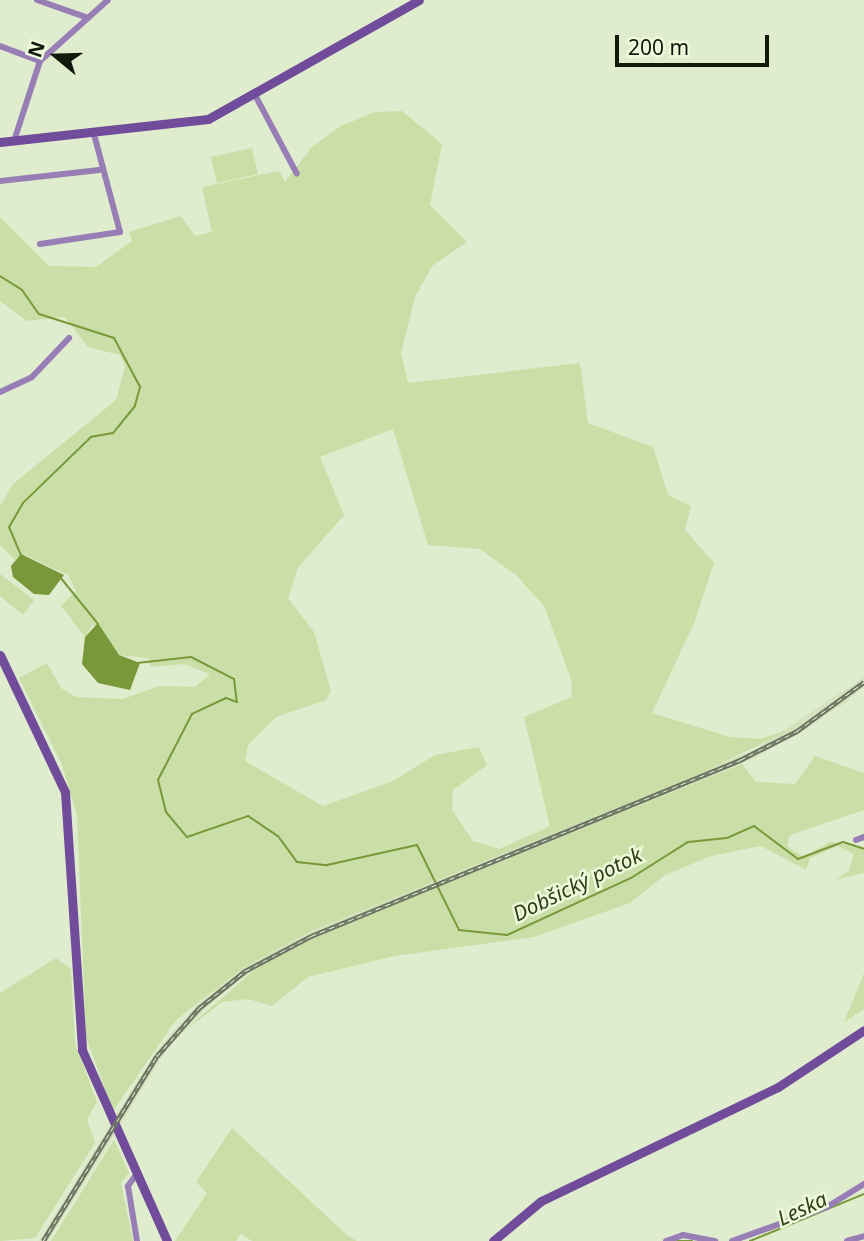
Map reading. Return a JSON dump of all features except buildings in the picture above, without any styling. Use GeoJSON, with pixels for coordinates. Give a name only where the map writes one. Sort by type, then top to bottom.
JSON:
{"type":"FeatureCollection","features":[{"type":"Feature","properties":{"kind":"main road"},"geometry":{"type":"LineString","coordinates":[[0,142],[208,119],[255,95],[419,0]]}},
{"type":"Feature","properties":{"kind":"main road"},"geometry":{"type":"LineString","coordinates":[[0,655],[65,792],[82,1050],[167,1241]]}},
{"type":"Feature","properties":{"kind":"main road"},"geometry":{"type":"LineString","coordinates":[[494,1241],[541,1201],[779,1087],[864,1030]]}},
{"type":"Feature","properties":{"kind":"street"},"geometry":{"type":"LineString","coordinates":[[37,0],[89,18]]}},
{"type":"Feature","properties":{"kind":"street"},"geometry":{"type":"LineString","coordinates":[[14,142],[40,61],[108,0]]}},
{"type":"Feature","properties":{"kind":"street"},"geometry":{"type":"LineString","coordinates":[[0,46],[40,61]]}},
{"type":"Feature","properties":{"kind":"street"},"geometry":{"type":"LineString","coordinates":[[255,95],[298,174]]}},
{"type":"Feature","properties":{"kind":"street"},"geometry":{"type":"LineString","coordinates":[[40,244],[120,232],[99,170],[98,133]]}},
{"type":"Feature","properties":{"kind":"street"},"geometry":{"type":"LineString","coordinates":[[0,181],[99,170]]}},
{"type":"Feature","properties":{"kind":"street"},"geometry":{"type":"LineString","coordinates":[[0,392],[32,377],[69,338]]}},
{"type":"Feature","properties":{"kind":"street"},"geometry":{"type":"LineString","coordinates":[[856,840],[864,837]]}},
{"type":"Feature","properties":{"kind":"street"},"geometry":{"type":"LineString","coordinates":[[136,1175],[128,1186],[137,1241]]}},
{"type":"Feature","properties":{"kind":"street"},"geometry":{"type":"LineString","coordinates":[[732,1241],[827,1207],[864,1184]]}},
{"type":"Feature","properties":{"kind":"street"},"geometry":{"type":"LineString","coordinates":[[666,1241],[683,1235],[715,1241]]}},
{"type":"Feature","properties":{"kind":"street"},"geometry":{"type":"LineString","coordinates":[[847,1241],[864,1236]]}},
{"type":"Feature","properties":{"kind":"shaded area"},"geometry":{"type":"Polygon","coordinates":[[[402,111],[442,144],[430,205],[467,242],[432,266],[415,297],[401,353],[408,383],[580,363],[588,423],[653,447],[668,495],[691,506],[685,530],[714,563],[695,621],[652,713],[730,737],[760,739],[794,728],[699,774],[309,932],[243,968],[176,1020],[113,1111],[86,1037],[77,815],[62,765],[19,678],[47,663],[61,688],[76,697],[123,699],[159,686],[195,687],[210,674],[184,664],[151,667],[148,658],[119,655],[93,624],[85,637],[61,606],[76,591],[68,575],[25,555],[15,560],[0,545],[0,506],[13,484],[116,400],[125,366],[120,355],[88,347],[65,317],[27,321],[0,301],[0,217],[49,266],[96,267],[132,241],[129,232],[181,216],[195,236],[212,232],[202,187],[279,171],[285,182],[312,147],[341,126],[375,112],[402,111]],[[393,429],[320,457],[344,515],[298,568],[288,598],[314,632],[331,691],[326,700],[276,717],[248,745],[245,761],[323,806],[393,781],[435,755],[479,747],[487,765],[453,790],[452,810],[473,841],[499,849],[550,826],[524,717],[572,697],[571,679],[544,606],[516,575],[480,549],[428,545],[393,429]]]}},
{"type":"Feature","properties":{"kind":"shaded area"},"geometry":{"type":"Polygon","coordinates":[[[252,148],[258,174],[217,183],[211,157],[252,148]]]}},
{"type":"Feature","properties":{"kind":"shaded area"},"geometry":{"type":"Polygon","coordinates":[[[21,554],[64,575],[49,595],[34,594],[13,577],[11,566],[21,554]]]}},
{"type":"Feature","properties":{"kind":"shaded area"},"geometry":{"type":"Polygon","coordinates":[[[0,574],[34,600],[23,615],[0,596],[0,574]]]}},
{"type":"Feature","properties":{"kind":"shaded area"},"geometry":{"type":"Polygon","coordinates":[[[98,623],[119,655],[140,663],[130,690],[98,683],[82,664],[85,637],[98,623]]]}},
{"type":"Feature","properties":{"kind":"shaded area"},"geometry":{"type":"Polygon","coordinates":[[[864,677],[864,687],[845,703],[757,757],[267,960],[213,1001],[169,1046],[48,1241],[39,1241],[154,1054],[196,1006],[243,968],[309,932],[754,750],[864,677]]]}},
{"type":"Feature","properties":{"kind":"shaded area"},"geometry":{"type":"Polygon","coordinates":[[[815,756],[864,773],[864,810],[790,835],[787,846],[803,857],[830,842],[864,847],[864,873],[835,880],[849,870],[854,854],[838,846],[810,858],[806,870],[761,846],[711,856],[665,875],[630,903],[534,937],[394,956],[308,977],[272,1006],[248,999],[222,1002],[178,1036],[258,967],[318,936],[742,764],[756,782],[795,784],[815,756]]]}},
{"type":"Feature","properties":{"kind":"shaded area"},"geometry":{"type":"Polygon","coordinates":[[[56,958],[71,969],[75,1043],[97,1102],[87,1119],[95,1143],[35,1238],[0,1241],[0,993],[56,958]]]}},
{"type":"Feature","properties":{"kind":"shaded area"},"geometry":{"type":"Polygon","coordinates":[[[864,973],[864,1009],[844,1022],[864,973]]]}},
{"type":"Feature","properties":{"kind":"shaded area"},"geometry":{"type":"Polygon","coordinates":[[[232,1128],[348,1236],[357,1241],[252,1241],[241,1234],[236,1241],[175,1241],[207,1193],[196,1182],[232,1128]]]}},
{"type":"Feature","properties":{"kind":"shaded area"},"geometry":{"type":"Polygon","coordinates":[[[114,1140],[129,1173],[121,1183],[133,1241],[51,1241],[114,1140]]]}},
{"type":"Feature","properties":{"kind":"waterway","name":"Dobšický potok"},"geometry":{"type":"LineString","coordinates":[[0,276],[22,290],[39,314],[114,338],[140,387],[135,406],[113,433],[91,437],[23,503],[9,527],[21,555]]}},
{"type":"Feature","properties":{"kind":"waterway","name":"Dobšický potok"},"geometry":{"type":"LineString","coordinates":[[60,577],[98,624]]}},
{"type":"Feature","properties":{"kind":"waterway","name":"Dobšický potok"},"geometry":{"type":"LineString","coordinates":[[137,663],[191,657],[234,679],[237,702],[226,698],[192,714],[158,780],[166,812],[187,837],[248,816],[278,836],[297,862],[327,865],[417,845],[459,930],[507,935],[631,878],[688,842],[727,838],[754,826],[798,859],[843,842],[864,849]]}},
{"type":"Feature","properties":{"kind":"waterway","name":"Leska"},"geometry":{"type":"LineString","coordinates":[[750,1241],[864,1194]]}},
{"type":"Feature","properties":{"kind":"waterway","name":"Leska"},"geometry":{"type":"LineString","coordinates":[[677,1241],[692,1241]]}},
{"type":"Feature","properties":{"kind":"railway"},"geometry":{"type":"LineString","coordinates":[[43,1241],[157,1056],[199,1008],[245,971],[311,936],[740,760],[797,731],[864,682]]}}]}
